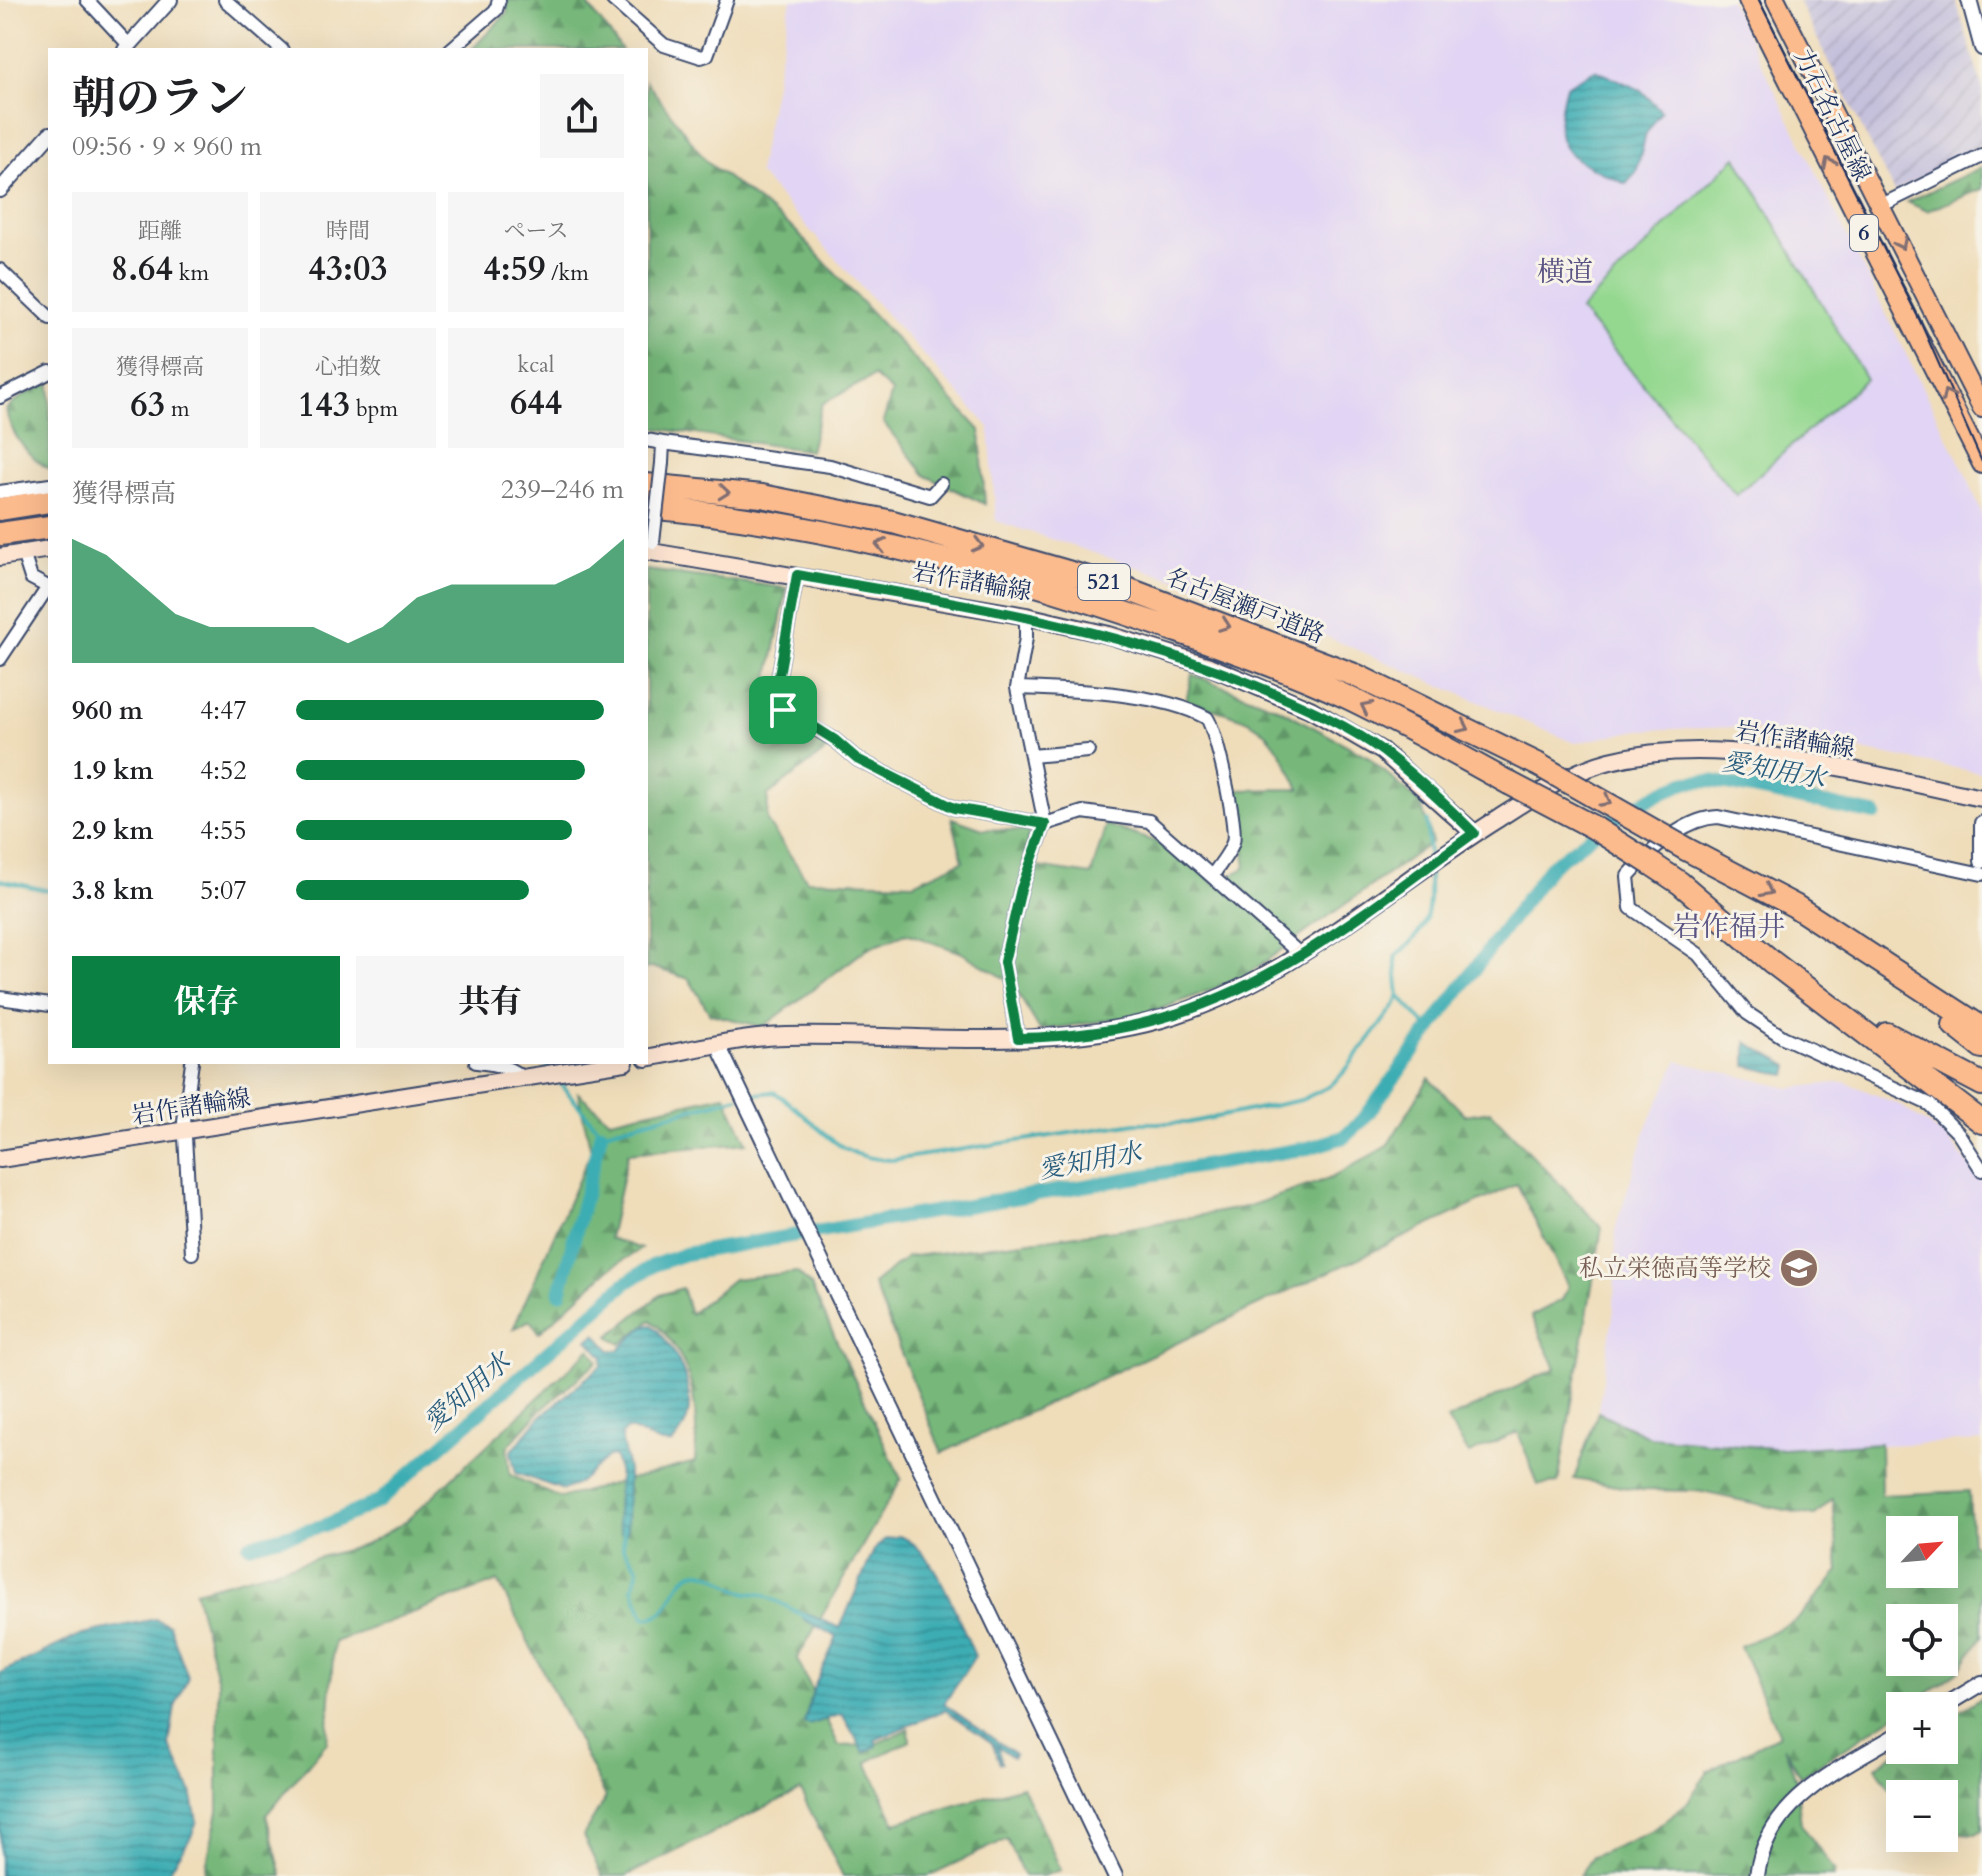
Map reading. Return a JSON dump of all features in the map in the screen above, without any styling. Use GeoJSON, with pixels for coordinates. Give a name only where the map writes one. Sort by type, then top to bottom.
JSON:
{"type":"FeatureCollection","features":[{"type":"Feature","properties":{"kind":"highway","name":"名古屋瀬戸道路"},"geometry":{"type":"LineString","coordinates":[[648,485],[762,496],[893,522],[1127,589],[1357,676],[1537,764],[1691,853],[1795,906],[1865,955]]}},
{"type":"Feature","properties":{"kind":"highway"},"geometry":{"type":"LineString","coordinates":[[0,509],[48,501]]}},
{"type":"Feature","properties":{"kind":"highway","name":"名古屋瀬戸道路"},"geometry":{"type":"LineString","coordinates":[[648,507],[760,521],[888,546],[1008,576],[1248,656],[1349,698],[1593,827],[1653,865],[1680,883],[1747,942],[1832,1004]]}},
{"type":"Feature","properties":{"kind":"highway"},"geometry":{"type":"LineString","coordinates":[[0,534],[48,527]]}},
{"type":"Feature","properties":{"kind":"highway"},"geometry":{"type":"LineString","coordinates":[[1865,955],[1982,1028]]}},
{"type":"Feature","properties":{"kind":"highway"},"geometry":{"type":"LineString","coordinates":[[1865,955],[1982,1047]]}},
{"type":"Feature","properties":{"kind":"highway"},"geometry":{"type":"LineString","coordinates":[[1832,1004],[1982,1084]]}},
{"type":"Feature","properties":{"kind":"highway"},"geometry":{"type":"LineString","coordinates":[[1832,1004],[1982,1122]]}},
{"type":"Feature","properties":{"kind":"main road","name":"力石名古屋線"},"geometry":{"type":"LineString","coordinates":[[1748,0],[1982,464]]}},
{"type":"Feature","properties":{"kind":"main road","name":"力石名古屋線"},"geometry":{"type":"LineString","coordinates":[[1776,0],[1982,408]]}},
{"type":"Feature","properties":{"kind":"main road","name":"岩作諸輪線"},"geometry":{"type":"LineString","coordinates":[[650,548],[1026,616],[1109,635],[1209,666],[1310,709],[1382,751],[1474,833]]}},
{"type":"Feature","properties":{"kind":"main road"},"geometry":{"type":"LineString","coordinates":[[0,557],[48,549]]}},
{"type":"Feature","properties":{"kind":"main road","name":"岩作諸輪線"},"geometry":{"type":"LineString","coordinates":[[648,1058],[781,1036],[1069,1037],[1165,1018],[1247,985],[1300,954],[1474,833],[1559,780],[1609,761],[1660,754],[1729,753],[1812,764],[1982,798]]}},
{"type":"Feature","properties":{"kind":"main road","name":"岩作諸輪線"},"geometry":{"type":"LineString","coordinates":[[0,1159],[185,1133],[614,1064]]}},
{"type":"Feature","properties":{"kind":"street"},"geometry":{"type":"LineString","coordinates":[[87,0],[127,48],[170,0]]}},
{"type":"Feature","properties":{"kind":"street"},"geometry":{"type":"LineString","coordinates":[[225,0],[280,48]]}},
{"type":"Feature","properties":{"kind":"street"},"geometry":{"type":"LineString","coordinates":[[613,0],[664,45],[701,57],[707,55],[727,0]]}},
{"type":"Feature","properties":{"kind":"street"},"geometry":{"type":"LineString","coordinates":[[1969,0],[1982,48]]}},
{"type":"Feature","properties":{"kind":"street"},"geometry":{"type":"LineString","coordinates":[[452,48],[496,10],[497,1]]}},
{"type":"Feature","properties":{"kind":"street"},"geometry":{"type":"LineString","coordinates":[[0,190],[48,136]]}},
{"type":"Feature","properties":{"kind":"street"},"geometry":{"type":"LineString","coordinates":[[1882,205],[1982,156]]}},
{"type":"Feature","properties":{"kind":"street"},"geometry":{"type":"LineString","coordinates":[[0,270],[48,316]]}},
{"type":"Feature","properties":{"kind":"street"},"geometry":{"type":"LineString","coordinates":[[0,397],[48,373]]}},
{"type":"Feature","properties":{"kind":"street"},"geometry":{"type":"LineString","coordinates":[[648,440],[830,466],[930,496],[941,484]]}},
{"type":"Feature","properties":{"kind":"street"},"geometry":{"type":"LineString","coordinates":[[650,548],[663,443]]}},
{"type":"Feature","properties":{"kind":"street"},"geometry":{"type":"LineString","coordinates":[[0,492],[48,485]]}},
{"type":"Feature","properties":{"kind":"street"},"geometry":{"type":"LineString","coordinates":[[23,553],[31,578],[48,587]]}},
{"type":"Feature","properties":{"kind":"street"},"geometry":{"type":"LineString","coordinates":[[797,575],[775,697],[778,704],[835,740],[857,759],[954,808],[1045,824],[1083,812],[1149,821],[1300,954]]}},
{"type":"Feature","properties":{"kind":"street"},"geometry":{"type":"LineString","coordinates":[[0,659],[48,589]]}},
{"type":"Feature","properties":{"kind":"street"},"geometry":{"type":"LineString","coordinates":[[1018,1038],[1004,962],[1021,889],[1045,824],[1017,688],[1026,638],[1026,616]]}},
{"type":"Feature","properties":{"kind":"street"},"geometry":{"type":"LineString","coordinates":[[1017,688],[1114,695],[1207,718],[1228,796],[1234,835],[1233,843],[1213,875]]}},
{"type":"Feature","properties":{"kind":"street"},"geometry":{"type":"LineString","coordinates":[[1031,756],[1088,751]]}},
{"type":"Feature","properties":{"kind":"street"},"geometry":{"type":"LineString","coordinates":[[1982,874],[1718,817],[1700,818],[1648,855],[1628,876],[1631,908],[1698,954],[1747,1013],[1808,1050],[1929,1104],[1958,1133],[1982,1170]]}},
{"type":"Feature","properties":{"kind":"street"},"geometry":{"type":"LineString","coordinates":[[1982,823],[1982,861]]}},
{"type":"Feature","properties":{"kind":"street"},"geometry":{"type":"LineString","coordinates":[[0,998],[48,1005]]}},
{"type":"Feature","properties":{"kind":"street"},"geometry":{"type":"LineString","coordinates":[[718,1045],[1115,1876]]}},
{"type":"Feature","properties":{"kind":"street"},"geometry":{"type":"LineString","coordinates":[[192,1064],[185,1133],[192,1253]]}},
{"type":"Feature","properties":{"kind":"street"},"geometry":{"type":"LineString","coordinates":[[491,1064],[518,1072],[524,1080]]}},
{"type":"Feature","properties":{"kind":"street"},"geometry":{"type":"LineString","coordinates":[[1958,1698],[1982,1683]]}},
{"type":"Feature","properties":{"kind":"street"},"geometry":{"type":"LineString","coordinates":[[1757,1876],[1760,1851],[1767,1834],[1791,1804],[1886,1742]]}},
{"type":"Feature","properties":{"kind":"shaded area"},"geometry":{"type":"Polygon","coordinates":[[[791,0],[1730,0],[1968,479],[1982,515],[1982,773],[1741,727],[1639,730],[1575,743],[1253,605],[996,521],[989,427],[758,173],[791,0]]]}},
{"type":"Feature","properties":{"kind":"shaded area"},"geometry":{"type":"Polygon","coordinates":[[[1798,0],[1956,0],[1982,87],[1982,144],[1894,192],[1798,0]]]}},
{"type":"Feature","properties":{"kind":"shaded area","name":"私立栄徳高等学校"},"geometry":{"type":"Polygon","coordinates":[[[1677,1061],[1789,1088],[1845,1082],[1898,1104],[1946,1137],[1982,1181],[1982,1441],[1783,1449],[1650,1437],[1598,1412],[1614,1309],[1616,1226],[1647,1127],[1677,1061]]]}},
{"type":"Feature","properties":{"kind":"green space"},"geometry":{"type":"Polygon","coordinates":[[[508,0],[584,0],[620,48],[473,48],[507,13],[508,0]]]}},
{"type":"Feature","properties":{"kind":"green space"},"geometry":{"type":"Polygon","coordinates":[[[648,84],[707,162],[794,229],[980,430],[985,504],[926,476],[883,422],[892,392],[874,376],[822,404],[810,451],[648,427],[648,84]]]}},
{"type":"Feature","properties":{"kind":"green space"},"geometry":{"type":"Polygon","coordinates":[[[1736,157],[1866,379],[1736,495],[1580,310],[1736,157]]]}},
{"type":"Feature","properties":{"kind":"green space"},"geometry":{"type":"Polygon","coordinates":[[[1982,167],[1982,189],[1927,211],[1907,202],[1982,167]]]}},
{"type":"Feature","properties":{"kind":"green space"},"geometry":{"type":"Polygon","coordinates":[[[48,384],[48,468],[21,444],[8,417],[6,409],[24,395],[48,384]]]}},
{"type":"Feature","properties":{"kind":"green space"},"geometry":{"type":"Polygon","coordinates":[[[648,570],[787,588],[764,702],[831,747],[768,795],[767,821],[807,880],[914,883],[963,861],[952,818],[983,829],[1029,831],[1024,865],[1091,875],[1106,825],[1177,849],[1216,884],[1246,867],[1236,790],[1300,789],[1278,748],[1258,727],[1230,714],[1186,701],[1192,674],[1280,709],[1367,756],[1421,804],[1432,842],[1242,978],[1145,1015],[1040,1030],[1011,982],[960,952],[906,933],[868,948],[763,1027],[710,1014],[689,979],[648,968],[648,570]]]}},
{"type":"Feature","properties":{"kind":"green space"},"geometry":{"type":"Polygon","coordinates":[[[1429,1078],[1465,1115],[1490,1111],[1602,1228],[1558,1483],[1538,1485],[1518,1432],[1469,1454],[1447,1420],[1556,1368],[1531,1316],[1562,1300],[1568,1286],[1517,1184],[942,1453],[873,1284],[907,1257],[1130,1228],[1246,1207],[1331,1178],[1387,1146],[1429,1078]]]}},
{"type":"Feature","properties":{"kind":"green space"},"geometry":{"type":"Polygon","coordinates":[[[578,1093],[610,1120],[725,1095],[747,1143],[628,1153],[609,1238],[641,1249],[609,1269],[539,1333],[530,1320],[513,1329],[591,1151],[578,1093]]]}},
{"type":"Feature","properties":{"kind":"green space"},"geometry":{"type":"Polygon","coordinates":[[[797,1272],[811,1286],[901,1479],[797,1659],[839,1746],[873,1745],[909,1729],[910,1741],[867,1762],[895,1823],[1022,1786],[1061,1870],[1043,1876],[1024,1876],[1007,1839],[928,1876],[843,1876],[800,1790],[626,1876],[602,1876],[583,1836],[606,1797],[498,1581],[334,1642],[327,1742],[266,1815],[282,1876],[204,1876],[218,1811],[218,1682],[195,1591],[364,1545],[405,1522],[590,1349],[598,1361],[539,1412],[507,1447],[510,1475],[560,1498],[695,1462],[696,1423],[691,1385],[677,1350],[651,1320],[621,1344],[609,1336],[660,1295],[682,1288],[690,1314],[733,1279],[797,1272]]]}},
{"type":"Feature","properties":{"kind":"green space"},"geometry":{"type":"Polygon","coordinates":[[[1598,1412],[1650,1437],[1783,1449],[1880,1443],[1881,1495],[1969,1491],[1972,1544],[1982,1544],[1982,1636],[1958,1672],[1958,1604],[1886,1604],[1886,1676],[1952,1676],[1929,1692],[1886,1692],[1886,1721],[1800,1777],[1784,1746],[1796,1780],[1801,1824],[1835,1871],[1833,1876],[1579,1876],[1592,1857],[1651,1832],[1687,1803],[1708,1771],[1779,1735],[1740,1646],[1796,1621],[1839,1572],[1833,1499],[1814,1516],[1697,1491],[1640,1490],[1574,1479],[1598,1412]]]}},
{"type":"Feature","properties":{"kind":"green space"},"geometry":{"type":"Polygon","coordinates":[[[1982,1697],[1982,1830],[1976,1834],[1958,1833],[1958,1780],[1886,1780],[1886,1782],[1876,1767],[1886,1760],[1886,1764],[1958,1764],[1958,1712],[1982,1697]]]}},
{"type":"Feature","properties":{"kind":"water"},"geometry":{"type":"Polygon","coordinates":[[[1595,70],[1641,90],[1661,111],[1646,134],[1636,173],[1626,184],[1577,159],[1562,140],[1559,127],[1566,86],[1595,70]]]}},
{"type":"Feature","properties":{"kind":"water"},"geometry":{"type":"Polygon","coordinates":[[[1746,1042],[1789,1066],[1787,1075],[1746,1066],[1746,1042]]]}},
{"type":"Feature","properties":{"kind":"water"},"geometry":{"type":"Polygon","coordinates":[[[652,1325],[681,1366],[689,1399],[688,1415],[672,1443],[660,1442],[626,1429],[621,1436],[628,1470],[627,1532],[622,1534],[617,1515],[619,1475],[614,1456],[608,1457],[576,1485],[563,1490],[516,1473],[511,1452],[539,1418],[602,1365],[603,1357],[588,1340],[596,1334],[610,1350],[619,1350],[644,1326],[652,1325]]]}},
{"type":"Feature","properties":{"kind":"water"},"geometry":{"type":"Polygon","coordinates":[[[899,1536],[912,1542],[934,1569],[975,1656],[944,1704],[1015,1754],[1013,1757],[997,1746],[1000,1763],[992,1743],[945,1710],[875,1740],[877,1746],[864,1752],[842,1714],[809,1725],[804,1723],[814,1687],[837,1637],[803,1619],[805,1613],[840,1628],[874,1550],[884,1540],[899,1536]]]}},
{"type":"Feature","properties":{"kind":"water"},"geometry":{"type":"Polygon","coordinates":[[[155,1619],[169,1625],[188,1677],[175,1707],[169,1745],[191,1791],[197,1821],[191,1837],[166,1876],[0,1876],[0,1673],[82,1634],[155,1619]]]}},
{"type":"Feature","properties":{"kind":"waterway","name":"愛知用水"},"geometry":{"type":"LineString","coordinates":[[249,1545],[326,1525],[379,1501],[626,1283],[654,1265],[685,1254],[1308,1148],[1344,1137],[1363,1120],[1550,867],[1618,816],[1665,791],[1687,782],[1712,781],[1875,814]]}},
{"type":"Feature","properties":{"kind":"waterway"},"geometry":{"type":"LineString","coordinates":[[1427,821],[1429,859]]}},
{"type":"Feature","properties":{"kind":"waterway"},"geometry":{"type":"LineString","coordinates":[[746,1095],[774,1092],[841,1146],[872,1158],[892,1160],[1136,1123],[1187,1123],[1301,1100],[1330,1086],[1345,1071],[1396,1004],[1399,996],[1395,957],[1415,938],[1426,920],[1429,872]]}},
{"type":"Feature","properties":{"kind":"waterway"},"geometry":{"type":"LineString","coordinates":[[0,880],[48,891]]}},
{"type":"Feature","properties":{"kind":"waterway"},"geometry":{"type":"LineString","coordinates":[[1399,996],[1429,1029]]}},
{"type":"Feature","properties":{"kind":"waterway"},"geometry":{"type":"LineString","coordinates":[[544,1064],[550,1069]]}},
{"type":"Feature","properties":{"kind":"waterway"},"geometry":{"type":"LineString","coordinates":[[557,1079],[601,1133],[738,1097]]}},
{"type":"Feature","properties":{"kind":"waterway"},"geometry":{"type":"LineString","coordinates":[[560,1293],[601,1133]]}},
{"type":"Feature","properties":{"kind":"waterway"},"geometry":{"type":"LineString","coordinates":[[624,1529],[623,1548],[638,1568],[633,1589],[644,1617],[661,1613],[682,1581],[689,1575],[704,1572],[744,1592],[769,1597],[809,1618]]}},
{"type":"Feature","properties":{"kind":"tram line"},"geometry":{"type":"LineString","coordinates":[[1759,0],[1920,321],[1982,462]]}},
{"type":"Feature","properties":{"kind":"place","name":"私立栄徳高等学校"},"geometry":{"type":"Point","coordinates":[1799,1268]}},
{"type":"Feature","properties":{"kind":"district","name":"横道"},"geometry":{"type":"Point","coordinates":[1565,272]}},
{"type":"Feature","properties":{"kind":"district","name":"岩作福井"},"geometry":{"type":"Point","coordinates":[1729,927]}},
{"type":"Feature","properties":{"kind":"route"},"geometry":{"type":"LineString","coordinates":[[797,575],[1026,616],[1109,635],[1209,666],[1310,709],[1382,751],[1474,833],[1300,954],[1247,985],[1165,1018],[1136,1025],[1069,1037],[1018,1038],[1004,962],[1021,889],[1045,824],[954,808],[857,759],[835,740],[783,710],[775,697],[797,575]]}}]}
